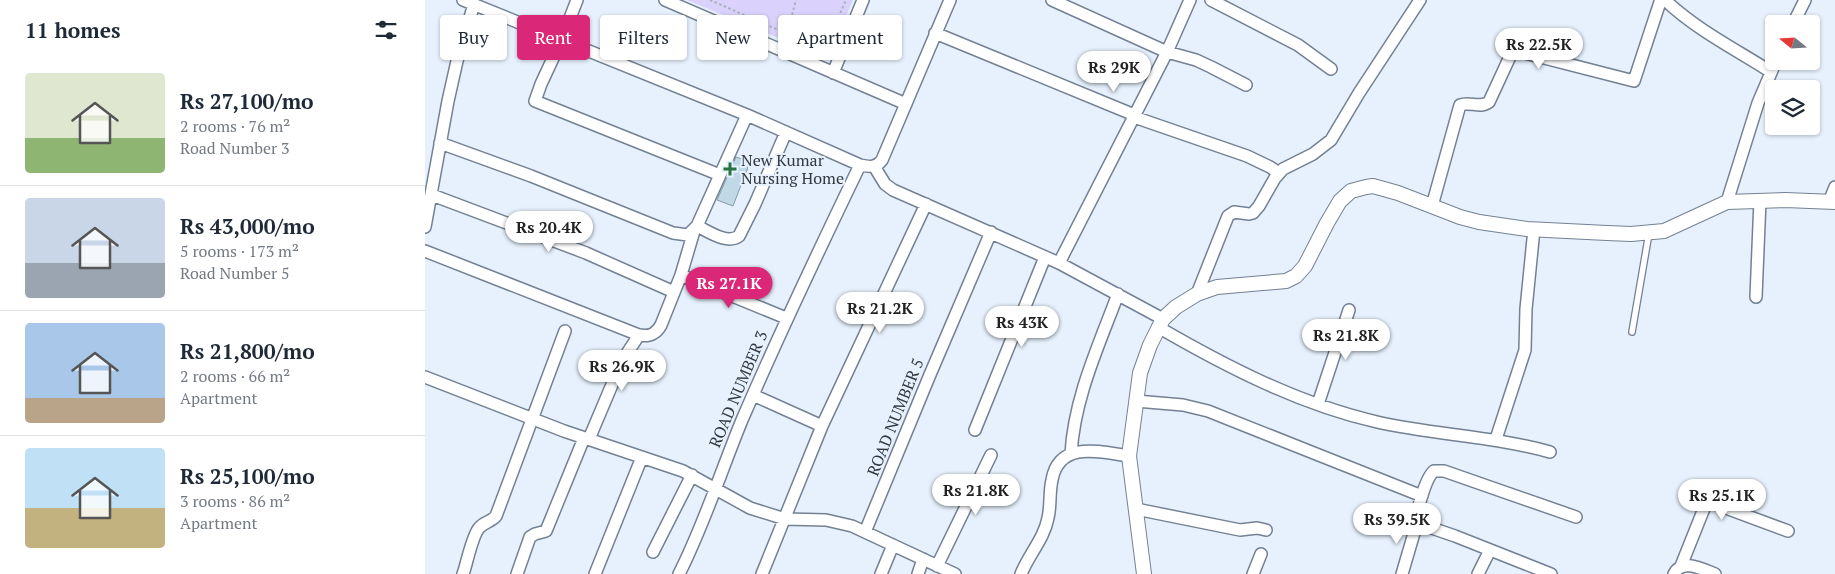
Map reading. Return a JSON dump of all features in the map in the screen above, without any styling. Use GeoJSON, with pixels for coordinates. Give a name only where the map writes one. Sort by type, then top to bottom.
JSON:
{"type":"FeatureCollection","features":[{"type":"Feature","properties":{"kind":"street"},"geometry":{"type":"LineString","coordinates":[[571,15],[577,0]]}},
{"type":"Feature","properties":{"kind":"street"},"geometry":{"type":"LineString","coordinates":[[665,0],[906,104]]}},
{"type":"Feature","properties":{"kind":"street"},"geometry":{"type":"LineString","coordinates":[[833,73],[863,0]]}},
{"type":"Feature","properties":{"kind":"street"},"geometry":{"type":"LineString","coordinates":[[590,53],[747,115],[861,165],[874,166],[882,160],[950,0]]}},
{"type":"Feature","properties":{"kind":"street"},"geometry":{"type":"LineString","coordinates":[[1052,0],[1167,52],[1195,60],[1247,85]]}},
{"type":"Feature","properties":{"kind":"street"},"geometry":{"type":"LineString","coordinates":[[1059,263],[1167,52],[1190,0]]}},
{"type":"Feature","properties":{"kind":"street"},"geometry":{"type":"LineString","coordinates":[[1211,0],[1298,45],[1331,69]]}},
{"type":"Feature","properties":{"kind":"street"},"geometry":{"type":"LineString","coordinates":[[1197,294],[1228,216],[1234,212],[1253,213],[1283,169],[1313,154],[1331,140],[1359,93],[1420,0]]}},
{"type":"Feature","properties":{"kind":"street"},"geometry":{"type":"LineString","coordinates":[[1798,15],[1805,0]]}},
{"type":"Feature","properties":{"kind":"street"},"geometry":{"type":"LineString","coordinates":[[1432,206],[1460,105],[1464,103],[1485,105],[1489,102],[1513,50],[1634,81],[1662,1],[1699,28],[1765,63]]}},
{"type":"Feature","properties":{"kind":"street"},"geometry":{"type":"LineString","coordinates":[[425,227],[468,2],[490,5],[517,19]]}},
{"type":"Feature","properties":{"kind":"street"},"geometry":{"type":"LineString","coordinates":[[935,33],[1131,114],[1134,117],[1247,156],[1279,173]]}},
{"type":"Feature","properties":{"kind":"street"},"geometry":{"type":"LineString","coordinates":[[552,60],[535,102],[720,175]]}},
{"type":"Feature","properties":{"kind":"street"},"geometry":{"type":"LineString","coordinates":[[1727,202],[1750,127],[1772,70]]}},
{"type":"Feature","properties":{"kind":"street"},"geometry":{"type":"LineString","coordinates":[[425,251],[639,335],[652,335],[657,331],[674,292],[695,228],[747,115]]}},
{"type":"Feature","properties":{"kind":"street"},"geometry":{"type":"LineString","coordinates":[[695,228],[730,240],[739,236],[786,132]]}},
{"type":"Feature","properties":{"kind":"street"},"geometry":{"type":"LineString","coordinates":[[440,143],[531,176],[673,233],[688,235],[695,228]]}},
{"type":"Feature","properties":{"kind":"street","name":"ROAD NUMBER 3"},"geometry":{"type":"LineString","coordinates":[[679,574],[697,537],[714,488],[786,318],[861,165]]}},
{"type":"Feature","properties":{"kind":"street"},"geometry":{"type":"LineString","coordinates":[[874,166],[885,184],[893,190],[1059,263],[1119,294],[1216,360],[1279,389],[1318,404],[1379,422],[1496,439],[1550,452]]}},
{"type":"Feature","properties":{"kind":"street"},"geometry":{"type":"LineString","coordinates":[[1144,574],[1129,456],[1140,373],[1149,345],[1161,323],[1176,307],[1197,294],[1217,287],[1286,281],[1296,276],[1305,266],[1340,201],[1351,191],[1373,186],[1479,222],[1534,229],[1607,234],[1664,231],[1727,202],[1760,200],[1832,202],[1835,186]]}},
{"type":"Feature","properties":{"kind":"street"},"geometry":{"type":"LineString","coordinates":[[432,196],[586,253],[674,292]]}},
{"type":"Feature","properties":{"kind":"street"},"geometry":{"type":"LineString","coordinates":[[1756,297],[1760,200]]}},
{"type":"Feature","properties":{"kind":"street"},"geometry":{"type":"LineString","coordinates":[[762,574],[822,426],[926,204]]}},
{"type":"Feature","properties":{"kind":"street"},"geometry":{"type":"LineString","coordinates":[[1496,439],[1525,350],[1525,309],[1534,229]]}},
{"type":"Feature","properties":{"kind":"street","name":"ROAD NUMBER 5"},"geometry":{"type":"LineString","coordinates":[[865,532],[991,232]]}},
{"type":"Feature","properties":{"kind":"street"},"geometry":{"type":"LineString","coordinates":[[975,430],[1045,257]]}},
{"type":"Feature","properties":{"kind":"street"},"geometry":{"type":"LineString","coordinates":[[681,275],[786,318]]}},
{"type":"Feature","properties":{"kind":"street"},"geometry":{"type":"LineString","coordinates":[[1071,454],[1078,406],[1119,294]]}},
{"type":"Feature","properties":{"kind":"street"},"geometry":{"type":"LineString","coordinates":[[1318,404],[1349,310]]}},
{"type":"Feature","properties":{"kind":"street"},"geometry":{"type":"LineString","coordinates":[[463,574],[477,530],[495,516],[565,330]]}},
{"type":"Feature","properties":{"kind":"street"},"geometry":{"type":"LineString","coordinates":[[517,574],[530,537],[546,531],[623,361],[639,335]]}},
{"type":"Feature","properties":{"kind":"street"},"geometry":{"type":"LineString","coordinates":[[425,377],[532,418],[692,475],[750,508],[785,519],[840,522],[955,574]]}},
{"type":"Feature","properties":{"kind":"street"},"geometry":{"type":"LineString","coordinates":[[753,395],[822,426]]}},
{"type":"Feature","properties":{"kind":"street"},"geometry":{"type":"LineString","coordinates":[[1136,401],[1173,404],[1208,411],[1422,496]]}},
{"type":"Feature","properties":{"kind":"street"},"geometry":{"type":"LineString","coordinates":[[1021,574],[1049,518],[1054,471],[1063,457],[1071,454],[1097,452],[1129,456]]}},
{"type":"Feature","properties":{"kind":"street"},"geometry":{"type":"LineString","coordinates":[[937,566],[991,455]]}},
{"type":"Feature","properties":{"kind":"street"},"geometry":{"type":"LineString","coordinates":[[595,574],[642,457]]}},
{"type":"Feature","properties":{"kind":"street"},"geometry":{"type":"LineString","coordinates":[[1402,574],[1417,524],[1422,496],[1430,473],[1438,470],[1576,517]]}},
{"type":"Feature","properties":{"kind":"street"},"geometry":{"type":"LineString","coordinates":[[653,552],[692,475]]}},
{"type":"Feature","properties":{"kind":"street"},"geometry":{"type":"LineString","coordinates":[[1677,570],[1707,501],[1788,531]]}},
{"type":"Feature","properties":{"kind":"street"},"geometry":{"type":"LineString","coordinates":[[1136,509],[1241,530],[1257,528],[1266,530]]}},
{"type":"Feature","properties":{"kind":"street"},"geometry":{"type":"LineString","coordinates":[[1417,524],[1455,536],[1551,574]]}},
{"type":"Feature","properties":{"kind":"street"},"geometry":{"type":"LineString","coordinates":[[881,574],[893,545]]}},
{"type":"Feature","properties":{"kind":"street"},"geometry":{"type":"LineString","coordinates":[[1478,574],[1490,550]]}},
{"type":"Feature","properties":{"kind":"street"},"geometry":{"type":"LineString","coordinates":[[1253,574],[1261,554]]}},
{"type":"Feature","properties":{"kind":"street"},"geometry":{"type":"LineString","coordinates":[[918,574],[923,559]]}},
{"type":"Feature","properties":{"kind":"street"},"geometry":{"type":"LineString","coordinates":[[1677,570],[1688,565],[1715,574]]}},
{"type":"Feature","properties":{"kind":"lane"},"geometry":{"type":"LineString","coordinates":[[1632,332],[1649,233]]}},
{"type":"Feature","properties":{"kind":"path"},"geometry":{"type":"LineString","coordinates":[[709,0],[718,2],[778,30]]}},
{"type":"Feature","properties":{"kind":"path"},"geometry":{"type":"LineString","coordinates":[[791,15],[795,0]]}},
{"type":"Feature","properties":{"kind":"path"},"geometry":{"type":"LineString","coordinates":[[839,15],[846,0]]}},
{"type":"Feature","properties":{"kind":"shaded area"},"geometry":{"type":"Polygon","coordinates":[[[687,0],[853,0],[847,15],[778,15],[778,38],[768,34],[768,15],[723,15],[687,0]]]}},
{"type":"Feature","properties":{"kind":"building"},"geometry":{"type":"Polygon","coordinates":[[[736,157],[750,162],[733,206],[717,200],[736,157]]]}},
{"type":"Feature","properties":{"kind":"place","name":"New Kumar Nursing Home"},"geometry":{"type":"Point","coordinates":[730,169]}}]}
